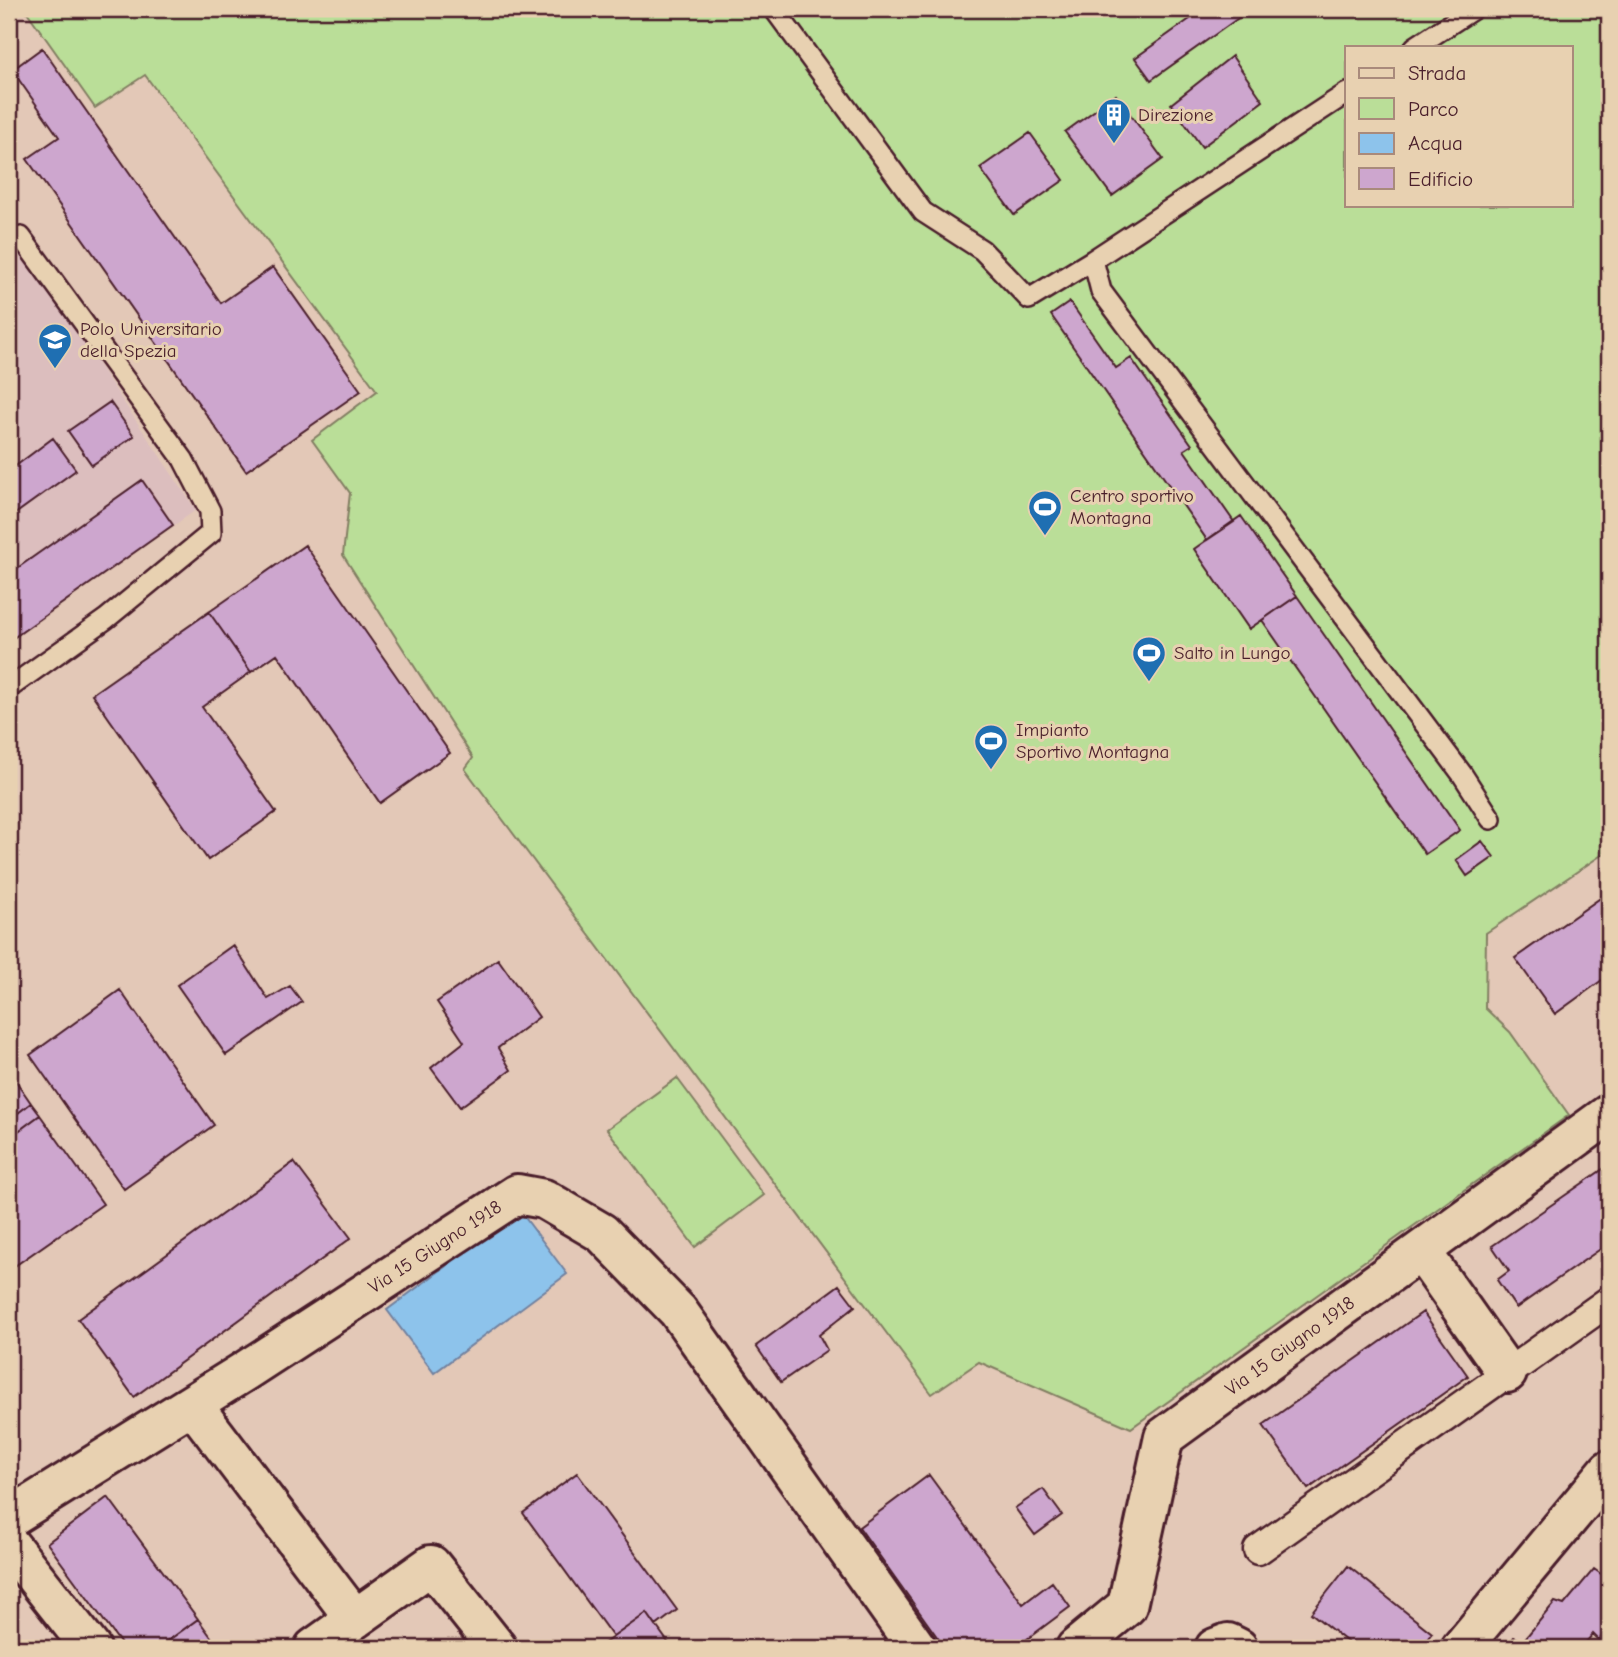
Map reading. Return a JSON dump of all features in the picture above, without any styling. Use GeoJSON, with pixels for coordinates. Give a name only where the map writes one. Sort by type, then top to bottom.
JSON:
{"type":"FeatureCollection","features":[{"type":"Feature","properties":{"kind":"street","name":"Via 15 Giugno 1918"},"geometry":{"type":"LineString","coordinates":[[1076,1648],[1127,1606],[1164,1437],[1609,1114]]}},
{"type":"Feature","properties":{"kind":"street","name":"Via 15 Giugno 1918"},"geometry":{"type":"LineString","coordinates":[[9,1518],[192,1404],[517,1194],[544,1199],[602,1233],[678,1311],[917,1648]]}},
{"type":"Feature","properties":{"kind":"street"},"geometry":{"type":"LineString","coordinates":[[1421,1251],[1507,1373]]}},
{"type":"Feature","properties":{"kind":"street"},"geometry":{"type":"LineString","coordinates":[[1258,1550],[1609,1301]]}},
{"type":"Feature","properties":{"kind":"street"},"geometry":{"type":"LineString","coordinates":[[192,1404],[355,1619]]}},
{"type":"Feature","properties":{"kind":"street"},"geometry":{"type":"LineString","coordinates":[[1461,1648],[1609,1470]]}},
{"type":"Feature","properties":{"kind":"street"},"geometry":{"type":"LineString","coordinates":[[9,1544],[91,1648]]}},
{"type":"Feature","properties":{"kind":"street"},"geometry":{"type":"LineString","coordinates":[[314,1648],[431,1565],[497,1648]]}},
{"type":"Feature","properties":{"kind":"street"},"geometry":{"type":"LineString","coordinates":[[1215,1648],[1228,1643],[1238,1648]]}},
{"type":"Feature","properties":{"kind":"lane"},"geometry":{"type":"LineString","coordinates":[[774,9],[923,212],[982,250],[1029,299],[1345,94]]}},
{"type":"Feature","properties":{"kind":"lane"},"geometry":{"type":"LineString","coordinates":[[1417,46],[1473,9]]}},
{"type":"Feature","properties":{"kind":"lane"},"geometry":{"type":"LineString","coordinates":[[9,688],[106,619],[211,533],[210,511],[183,459],[21,237]]}},
{"type":"Feature","properties":{"kind":"lane"},"geometry":{"type":"LineString","coordinates":[[1093,260],[1101,291],[1462,774],[1491,819]]}},
{"type":"Feature","properties":{"kind":"shaded area","name":"Polo Universitario della Spezia"},"geometry":{"type":"Polygon","coordinates":[[[9,231],[196,510],[9,641],[9,231]]]}},
{"type":"Feature","properties":{"kind":"green space"},"geometry":{"type":"Polygon","coordinates":[[[25,9],[1609,9],[1609,850],[1486,933],[1485,1008],[1510,1032],[1569,1115],[1131,1428],[979,1362],[932,1394],[465,769],[473,758],[343,555],[350,493],[312,440],[377,391],[145,75],[95,108],[25,9]]]}},
{"type":"Feature","properties":{"kind":"green space"},"geometry":{"type":"Polygon","coordinates":[[[677,1078],[764,1195],[695,1247],[607,1129],[677,1078]]]}},
{"type":"Feature","properties":{"kind":"water"},"geometry":{"type":"Polygon","coordinates":[[[520,1211],[567,1274],[434,1373],[387,1310],[520,1211]]]}},
{"type":"Feature","properties":{"kind":"building"},"geometry":{"type":"Polygon","coordinates":[[[1204,9],[1251,9],[1151,80],[1135,58],[1204,9]]]}},
{"type":"Feature","properties":{"kind":"building"},"geometry":{"type":"Polygon","coordinates":[[[42,48],[221,303],[273,267],[361,391],[246,471],[27,159],[59,137],[12,70],[42,48]]]}},
{"type":"Feature","properties":{"kind":"building"},"geometry":{"type":"Polygon","coordinates":[[[1232,56],[1263,101],[1202,147],[1171,104],[1232,56]]]}},
{"type":"Feature","properties":{"kind":"building","name":"Direzione"},"geometry":{"type":"Polygon","coordinates":[[[1116,95],[1163,159],[1112,196],[1065,132],[1116,95]]]}},
{"type":"Feature","properties":{"kind":"building"},"geometry":{"type":"Polygon","coordinates":[[[1030,133],[1064,180],[1014,215],[980,168],[1030,133]]]}},
{"type":"Feature","properties":{"kind":"building"},"geometry":{"type":"Polygon","coordinates":[[[1070,302],[1116,368],[1131,358],[1192,445],[1184,450],[1234,522],[1207,540],[1051,315],[1070,302]]]}},
{"type":"Feature","properties":{"kind":"building"},"geometry":{"type":"Polygon","coordinates":[[[110,402],[134,436],[92,465],[68,431],[110,402]]]}},
{"type":"Feature","properties":{"kind":"building"},"geometry":{"type":"Polygon","coordinates":[[[53,438],[76,470],[15,514],[9,505],[9,471],[53,438]]]}},
{"type":"Feature","properties":{"kind":"building"},"geometry":{"type":"Polygon","coordinates":[[[142,480],[173,525],[9,641],[9,574],[142,480]]]}},
{"type":"Feature","properties":{"kind":"building"},"geometry":{"type":"Polygon","coordinates":[[[1241,516],[1297,596],[1249,629],[1194,549],[1241,516]]]}},
{"type":"Feature","properties":{"kind":"building"},"geometry":{"type":"Polygon","coordinates":[[[305,545],[450,753],[380,803],[277,654],[251,672],[209,612],[305,545]]]}},
{"type":"Feature","properties":{"kind":"building"},"geometry":{"type":"Polygon","coordinates":[[[1297,596],[1460,830],[1425,854],[1262,620],[1297,596]]]}},
{"type":"Feature","properties":{"kind":"building"},"geometry":{"type":"Polygon","coordinates":[[[209,612],[251,672],[202,707],[276,812],[208,860],[92,694],[209,612]]]}},
{"type":"Feature","properties":{"kind":"building"},"geometry":{"type":"Polygon","coordinates":[[[1482,841],[1494,857],[1467,876],[1456,860],[1482,841]]]}},
{"type":"Feature","properties":{"kind":"building"},"geometry":{"type":"Polygon","coordinates":[[[1609,892],[1609,975],[1555,1014],[1515,958],[1609,892]]]}},
{"type":"Feature","properties":{"kind":"building"},"geometry":{"type":"Polygon","coordinates":[[[233,945],[268,999],[290,986],[302,1002],[226,1055],[177,985],[233,945]]]}},
{"type":"Feature","properties":{"kind":"building"},"geometry":{"type":"Polygon","coordinates":[[[498,959],[539,1017],[498,1048],[511,1070],[460,1107],[431,1068],[464,1042],[437,1002],[498,959]]]}},
{"type":"Feature","properties":{"kind":"building"},"geometry":{"type":"Polygon","coordinates":[[[120,990],[214,1125],[124,1189],[30,1055],[120,990]]]}},
{"type":"Feature","properties":{"kind":"building"},"geometry":{"type":"Polygon","coordinates":[[[9,1071],[31,1103],[9,1120],[9,1071]]]}},
{"type":"Feature","properties":{"kind":"building"},"geometry":{"type":"Polygon","coordinates":[[[31,1103],[40,1115],[9,1138],[9,1120],[31,1103]]]}},
{"type":"Feature","properties":{"kind":"building"},"geometry":{"type":"Polygon","coordinates":[[[40,1115],[103,1204],[9,1270],[9,1138],[40,1115]]]}},
{"type":"Feature","properties":{"kind":"building"},"geometry":{"type":"Polygon","coordinates":[[[294,1162],[351,1238],[134,1397],[78,1319],[294,1162]]]}},
{"type":"Feature","properties":{"kind":"building"},"geometry":{"type":"Polygon","coordinates":[[[1609,1165],[1609,1243],[1516,1308],[1497,1280],[1509,1271],[1492,1246],[1609,1165]]]}},
{"type":"Feature","properties":{"kind":"building"},"geometry":{"type":"Polygon","coordinates":[[[839,1285],[855,1306],[819,1335],[827,1350],[781,1382],[756,1346],[839,1285]]]}},
{"type":"Feature","properties":{"kind":"building"},"geometry":{"type":"Polygon","coordinates":[[[1423,1312],[1468,1376],[1308,1489],[1263,1425],[1423,1312]]]}},
{"type":"Feature","properties":{"kind":"building"},"geometry":{"type":"Polygon","coordinates":[[[577,1473],[677,1610],[656,1626],[647,1613],[613,1637],[523,1513],[577,1473]]]}},
{"type":"Feature","properties":{"kind":"building"},"geometry":{"type":"Polygon","coordinates":[[[929,1475],[1023,1604],[1052,1582],[1070,1607],[1015,1648],[945,1648],[859,1527],[929,1475]]]}},
{"type":"Feature","properties":{"kind":"building"},"geometry":{"type":"Polygon","coordinates":[[[1043,1489],[1062,1515],[1035,1535],[1015,1508],[1043,1489]]]}},
{"type":"Feature","properties":{"kind":"building"},"geometry":{"type":"Polygon","coordinates":[[[108,1497],[198,1619],[158,1648],[124,1648],[47,1543],[108,1497]]]}},
{"type":"Feature","properties":{"kind":"building"},"geometry":{"type":"Polygon","coordinates":[[[1609,1564],[1609,1627],[1599,1640],[1593,1634],[1581,1648],[1505,1648],[1514,1637],[1523,1641],[1555,1602],[1564,1605],[1594,1569],[1601,1574],[1609,1564]]]}},
{"type":"Feature","properties":{"kind":"building"},"geometry":{"type":"Polygon","coordinates":[[[1348,1566],[1432,1633],[1420,1648],[1355,1648],[1311,1613],[1348,1566]]]}},
{"type":"Feature","properties":{"kind":"building"},"geometry":{"type":"Polygon","coordinates":[[[647,1613],[672,1648],[598,1648],[613,1637],[647,1613]]]}},
{"type":"Feature","properties":{"kind":"building"},"geometry":{"type":"Polygon","coordinates":[[[198,1619],[219,1648],[158,1648],[198,1619]]]}},
{"type":"Feature","properties":{"kind":"place","name":"Direzione"},"geometry":{"type":"Point","coordinates":[1114,145]}},
{"type":"Feature","properties":{"kind":"place","name":"Polo Universitario della Spezia"},"geometry":{"type":"Point","coordinates":[55,370]}},
{"type":"Feature","properties":{"kind":"place","name":"Centro sportivo Montagna"},"geometry":{"type":"Point","coordinates":[1045,537]}},
{"type":"Feature","properties":{"kind":"place","name":"Salto in Lungo"},"geometry":{"type":"Point","coordinates":[1149,683]}},
{"type":"Feature","properties":{"kind":"place","name":"Impianto Sportivo Montagna"},"geometry":{"type":"Point","coordinates":[991,771]}}]}
